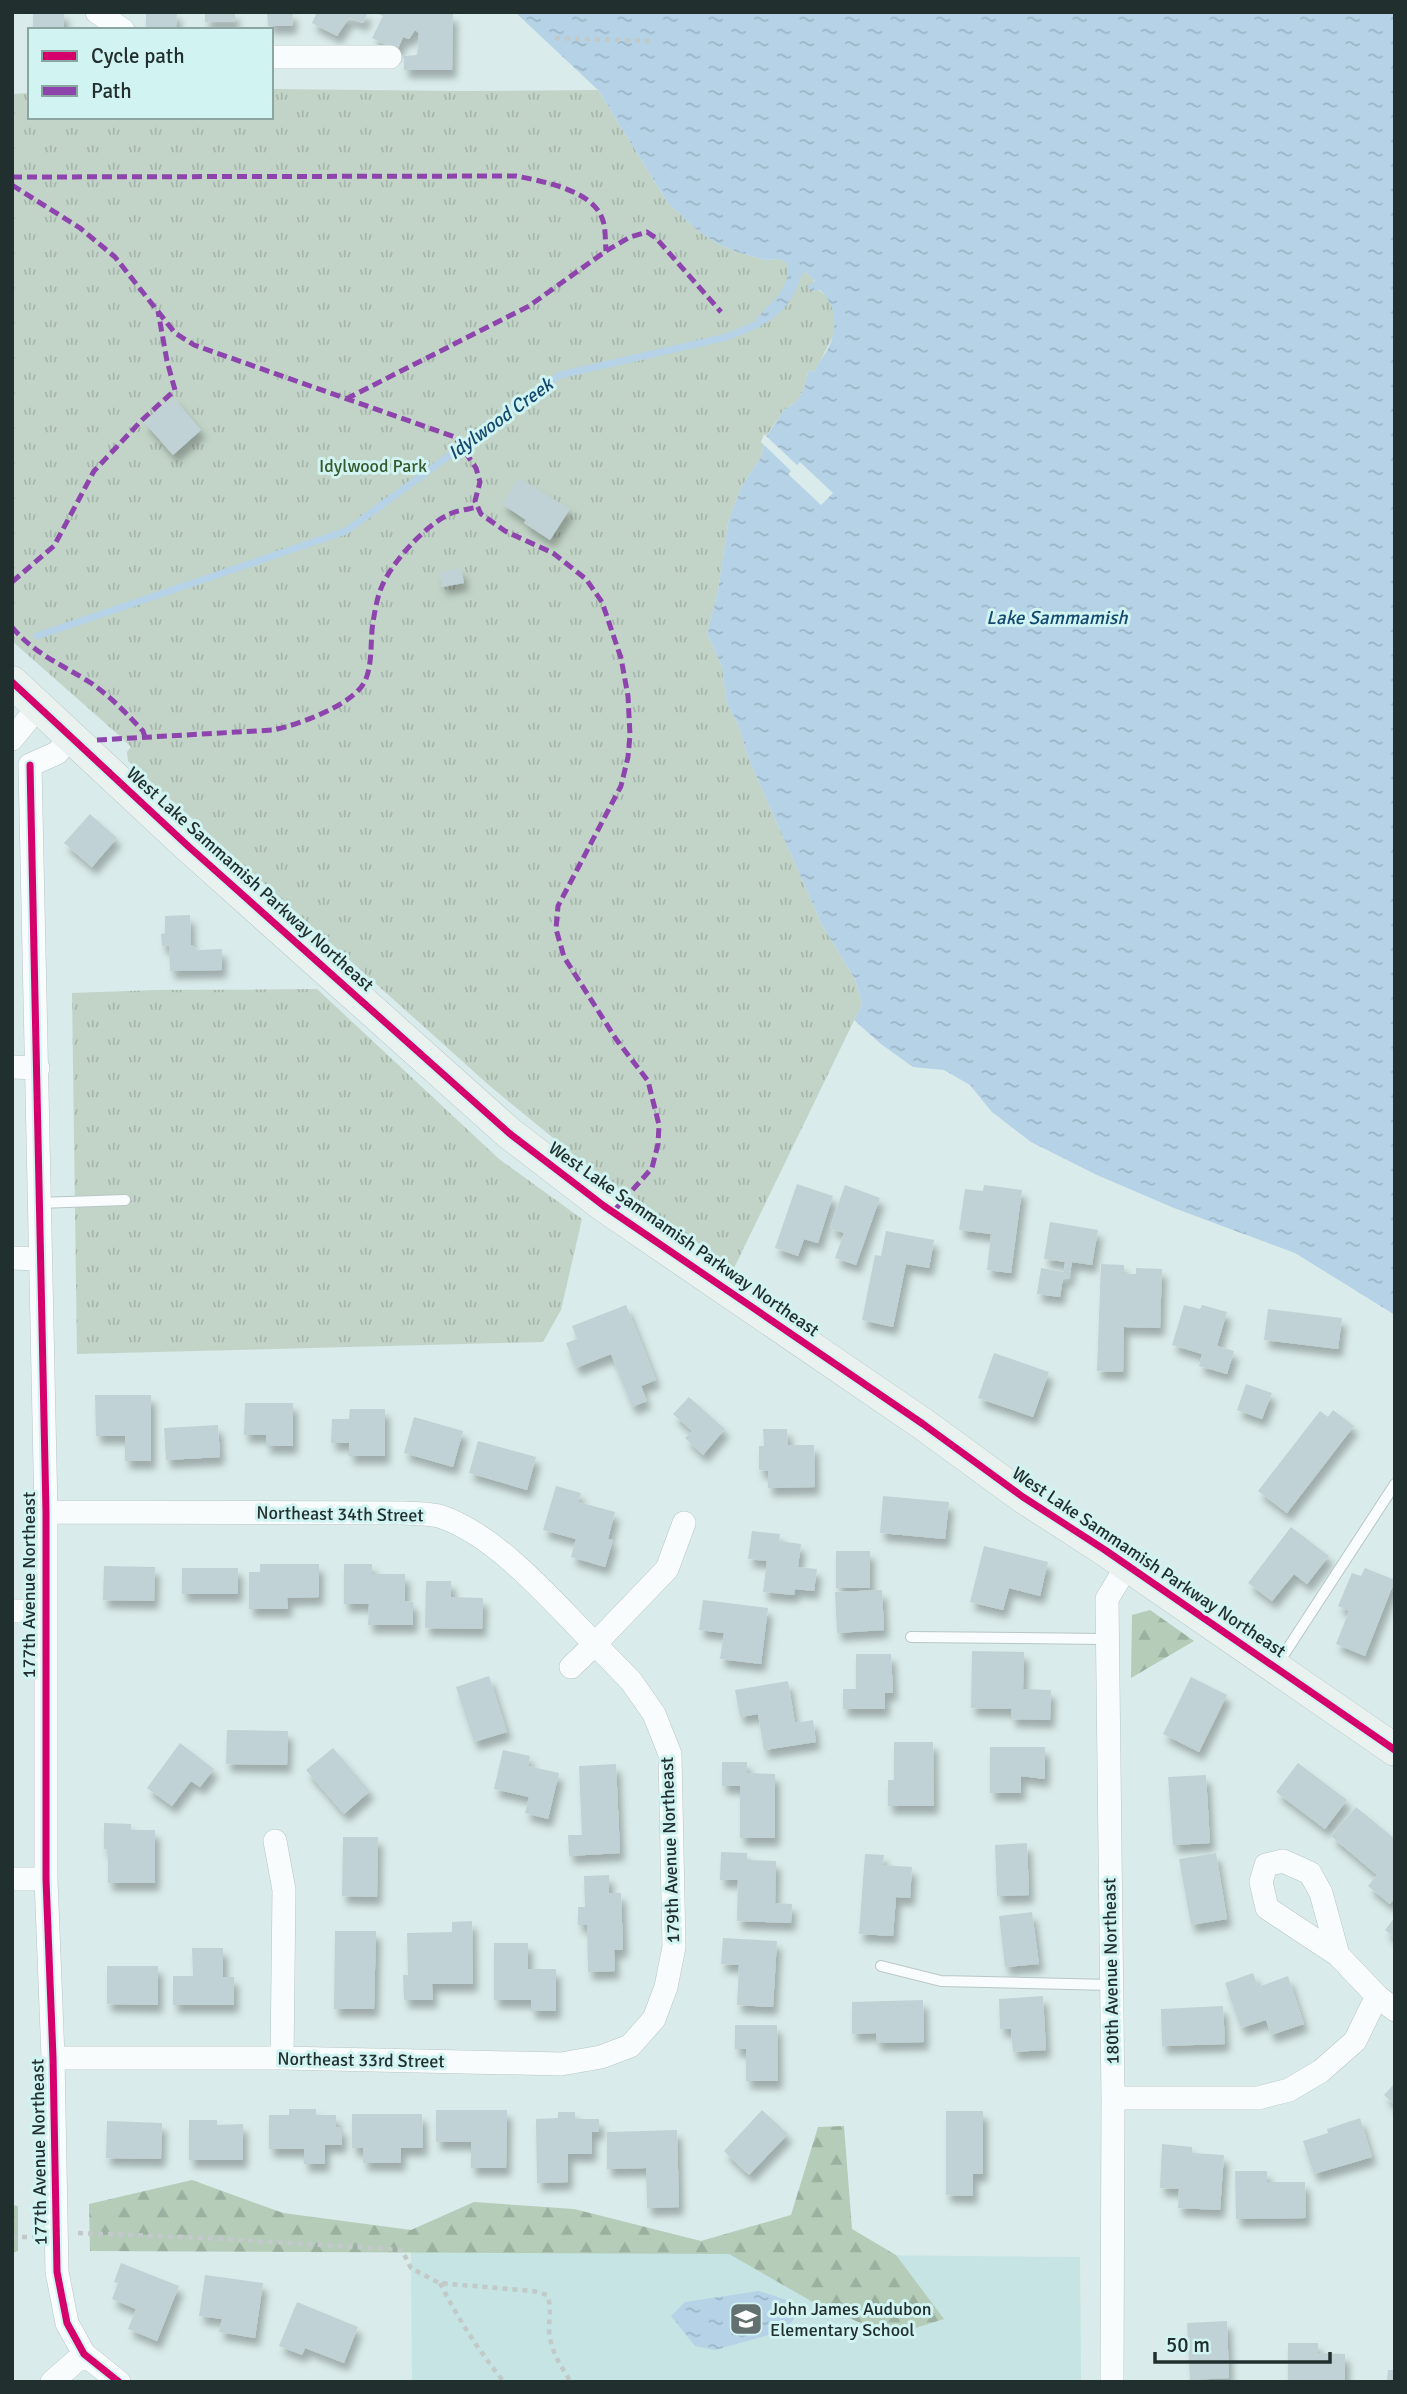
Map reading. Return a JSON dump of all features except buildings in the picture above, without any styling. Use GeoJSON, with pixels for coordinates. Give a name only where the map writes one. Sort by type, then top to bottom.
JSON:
{"type":"FeatureCollection","features":[{"type":"Feature","properties":{"kind":"main road","name":"West Lake Sammamish Parkway Northeast"},"geometry":{"type":"LineString","coordinates":[[12,682],[198,854],[509,1133],[604,1206],[923,1424],[1023,1497],[1395,1750]]}},
{"type":"Feature","properties":{"kind":"street"},"geometry":{"type":"LineString","coordinates":[[97,12],[120,28]]}},
{"type":"Feature","properties":{"kind":"street"},"geometry":{"type":"LineString","coordinates":[[273,57],[390,57]]}},
{"type":"Feature","properties":{"kind":"street"},"geometry":{"type":"LineString","coordinates":[[12,738],[39,706]]}},
{"type":"Feature","properties":{"kind":"street"},"geometry":{"type":"LineString","coordinates":[[21,759],[57,753],[71,737]]}},
{"type":"Feature","properties":{"kind":"street","name":"177th Avenue Northeast"},"geometry":{"type":"LineString","coordinates":[[21,759],[38,1068],[39,1259],[46,1512],[46,1879],[57,2272],[66,2323],[84,2354],[119,2382]]}},
{"type":"Feature","properties":{"kind":"street"},"geometry":{"type":"LineString","coordinates":[[12,1068],[38,1068]]}},
{"type":"Feature","properties":{"kind":"street"},"geometry":{"type":"LineString","coordinates":[[12,1258],[39,1259]]}},
{"type":"Feature","properties":{"kind":"street","name":"Northeast 34th Street"},"geometry":{"type":"LineString","coordinates":[[46,1512],[391,1513],[440,1516],[478,1535],[509,1559],[595,1644]]}},
{"type":"Feature","properties":{"kind":"street"},"geometry":{"type":"LineString","coordinates":[[571,1667],[667,1569],[684,1523]]}},
{"type":"Feature","properties":{"kind":"street","name":"180th Avenue Northeast"},"geometry":{"type":"LineString","coordinates":[[1112,2382],[1113,2098],[1107,1599],[1127,1566]]}},
{"type":"Feature","properties":{"kind":"street"},"geometry":{"type":"LineString","coordinates":[[12,1611],[44,1611]]}},
{"type":"Feature","properties":{"kind":"street","name":"179th Avenue Northeast"},"geometry":{"type":"LineString","coordinates":[[595,1644],[631,1681],[654,1714],[670,1754],[674,1947],[667,1987],[654,2019]]}},
{"type":"Feature","properties":{"kind":"street"},"geometry":{"type":"LineString","coordinates":[[275,1841],[284,1890],[282,2058]]}},
{"type":"Feature","properties":{"kind":"street"},"geometry":{"type":"LineString","coordinates":[[12,1879],[46,1879]]}},
{"type":"Feature","properties":{"kind":"street"},"geometry":{"type":"LineString","coordinates":[[1113,2098],[1258,2098],[1289,2090],[1321,2071],[1355,2042],[1386,2003],[1338,1955]]}},
{"type":"Feature","properties":{"kind":"street","name":"Northeast 33rd Street"},"geometry":{"type":"LineString","coordinates":[[53,2058],[282,2058],[561,2064],[601,2057],[630,2046],[654,2019]]}},
{"type":"Feature","properties":{"kind":"street"},"geometry":{"type":"LineString","coordinates":[[52,2382],[84,2354]]}},
{"type":"Feature","properties":{"kind":"lane"},"geometry":{"type":"LineString","coordinates":[[38,1203],[125,1200]]}},
{"type":"Feature","properties":{"kind":"lane"},"geometry":{"type":"LineString","coordinates":[[1276,1667],[1395,1484]]}},
{"type":"Feature","properties":{"kind":"lane"},"geometry":{"type":"LineString","coordinates":[[911,1637],[1107,1639]]}},
{"type":"Feature","properties":{"kind":"lane"},"geometry":{"type":"LineString","coordinates":[[881,1966],[941,1981],[1111,1984]]}},
{"type":"Feature","properties":{"kind":"path"},"geometry":{"type":"LineString","coordinates":[[555,38],[650,41]]}},
{"type":"Feature","properties":{"kind":"path"},"geometry":{"type":"LineString","coordinates":[[78,2233],[402,2250],[411,2268],[439,2283],[533,2291],[547,2295],[552,2306],[549,2328],[551,2346],[571,2382]]}},
{"type":"Feature","properties":{"kind":"path"},"geometry":{"type":"LineString","coordinates":[[12,2237],[36,2236]]}},
{"type":"Feature","properties":{"kind":"path"},"geometry":{"type":"LineString","coordinates":[[439,2283],[466,2331],[504,2382]]}},
{"type":"Feature","properties":{"kind":"shaded area","name":"John James Audubon Elementary School"},"geometry":{"type":"Polygon","coordinates":[[[411,2251],[1080,2257],[1081,2382],[412,2382],[411,2251]]]}},
{"type":"Feature","properties":{"kind":"green space","name":"Idylwood Park"},"geometry":{"type":"Polygon","coordinates":[[[273,89],[598,90],[668,203],[698,231],[718,244],[740,253],[766,260],[780,259],[804,271],[813,279],[817,289],[831,299],[836,321],[833,336],[815,371],[808,372],[804,389],[797,401],[784,410],[765,438],[761,457],[743,484],[729,518],[718,591],[707,633],[722,667],[727,704],[737,722],[750,762],[823,927],[855,979],[862,1004],[734,1268],[595,1172],[491,1087],[128,761],[127,752],[131,747],[12,641],[12,94],[28,93],[28,119],[273,119],[273,89]]]}},
{"type":"Feature","properties":{"kind":"green space"},"geometry":{"type":"Polygon","coordinates":[[[317,989],[499,1159],[582,1219],[561,1310],[543,1342],[77,1354],[72,993],[317,989]]]}},
{"type":"Feature","properties":{"kind":"green space"},"geometry":{"type":"Polygon","coordinates":[[[1150,1610],[1194,1641],[1131,1678],[1132,1615],[1150,1610]]]}},
{"type":"Feature","properties":{"kind":"green space"},"geometry":{"type":"Polygon","coordinates":[[[844,2126],[852,2229],[896,2255],[944,2319],[890,2336],[811,2301],[729,2254],[90,2251],[89,2204],[192,2180],[283,2213],[411,2230],[474,2202],[574,2209],[701,2241],[791,2215],[818,2127],[844,2126]]]}},
{"type":"Feature","properties":{"kind":"green space"},"geometry":{"type":"Polygon","coordinates":[[[12,2205],[18,2206],[18,2251],[12,2253],[12,2205]]]}},
{"type":"Feature","properties":{"kind":"water","name":"Lake Sammamish"},"geometry":{"type":"Polygon","coordinates":[[[515,12],[1395,12],[1395,1315],[1295,1253],[1174,1208],[1097,1175],[1031,1142],[992,1112],[970,1085],[944,1070],[913,1067],[854,1020],[862,1004],[855,979],[823,927],[750,762],[737,722],[727,704],[722,667],[707,633],[718,591],[729,518],[743,484],[761,457],[765,439],[784,410],[797,401],[804,389],[808,372],[815,371],[829,347],[834,332],[832,309],[820,290],[813,291],[807,287],[815,281],[804,271],[795,292],[782,311],[764,324],[750,328],[785,285],[788,264],[780,259],[766,260],[740,253],[718,244],[698,231],[668,203],[598,90],[515,12]]]}},
{"type":"Feature","properties":{"kind":"water"},"geometry":{"type":"Polygon","coordinates":[[[759,2291],[787,2300],[797,2314],[786,2330],[715,2350],[695,2346],[671,2316],[685,2302],[759,2291]]]}},
{"type":"Feature","properties":{"kind":"pier"},"geometry":{"type":"Polygon","coordinates":[[[764,434],[797,465],[800,462],[833,493],[821,505],[788,474],[791,471],[761,442],[764,434]]]}},
{"type":"Feature","properties":{"kind":"waterway","name":"Idylwood Creek"},"geometry":{"type":"LineString","coordinates":[[37,636],[346,531],[560,375],[727,337],[758,324]]}},
{"type":"Feature","properties":{"kind":"marked path"},"geometry":{"type":"LineString","coordinates":[[12,177],[516,176],[565,188],[588,200],[596,208],[603,222],[606,251]]}},
{"type":"Feature","properties":{"kind":"marked path"},"geometry":{"type":"LineString","coordinates":[[12,185],[80,228],[115,257],[175,333],[194,345],[455,437],[476,468],[480,482],[475,501],[481,514],[505,531],[553,553],[586,579],[602,602],[621,658],[628,696],[628,757],[621,786],[558,906],[556,929],[564,957],[616,1039],[648,1081],[659,1125],[652,1168],[613,1212]]}},
{"type":"Feature","properties":{"kind":"marked path"},"geometry":{"type":"LineString","coordinates":[[346,399],[529,306],[606,251],[630,237],[647,232],[656,238],[721,312]]}},
{"type":"Feature","properties":{"kind":"marked path"},"geometry":{"type":"LineString","coordinates":[[12,582],[54,546],[94,471],[142,420],[175,390],[158,311]]}},
{"type":"Feature","properties":{"kind":"marked path"},"geometry":{"type":"LineString","coordinates":[[97,740],[273,730],[310,719],[337,706],[359,690],[365,681],[377,599],[394,566],[411,544],[432,525],[455,512],[478,507]]}},
{"type":"Feature","properties":{"kind":"marked path"},"geometry":{"type":"LineString","coordinates":[[12,627],[39,652],[105,694],[143,731],[145,737]]}},
{"type":"Feature","properties":{"kind":"cycle path"},"geometry":{"type":"LineString","coordinates":[[12,682],[188,846],[509,1133],[604,1206],[923,1424],[1023,1497],[1105,1550],[1395,1750]]}},
{"type":"Feature","properties":{"kind":"cycle path"},"geometry":{"type":"LineString","coordinates":[[30,765],[46,1512],[46,1879],[57,2272],[67,2323],[84,2354],[119,2382]]}},
{"type":"Feature","properties":{"kind":"place","name":"John James Audubon Elementary School"},"geometry":{"type":"Point","coordinates":[746,2319]}}]}
